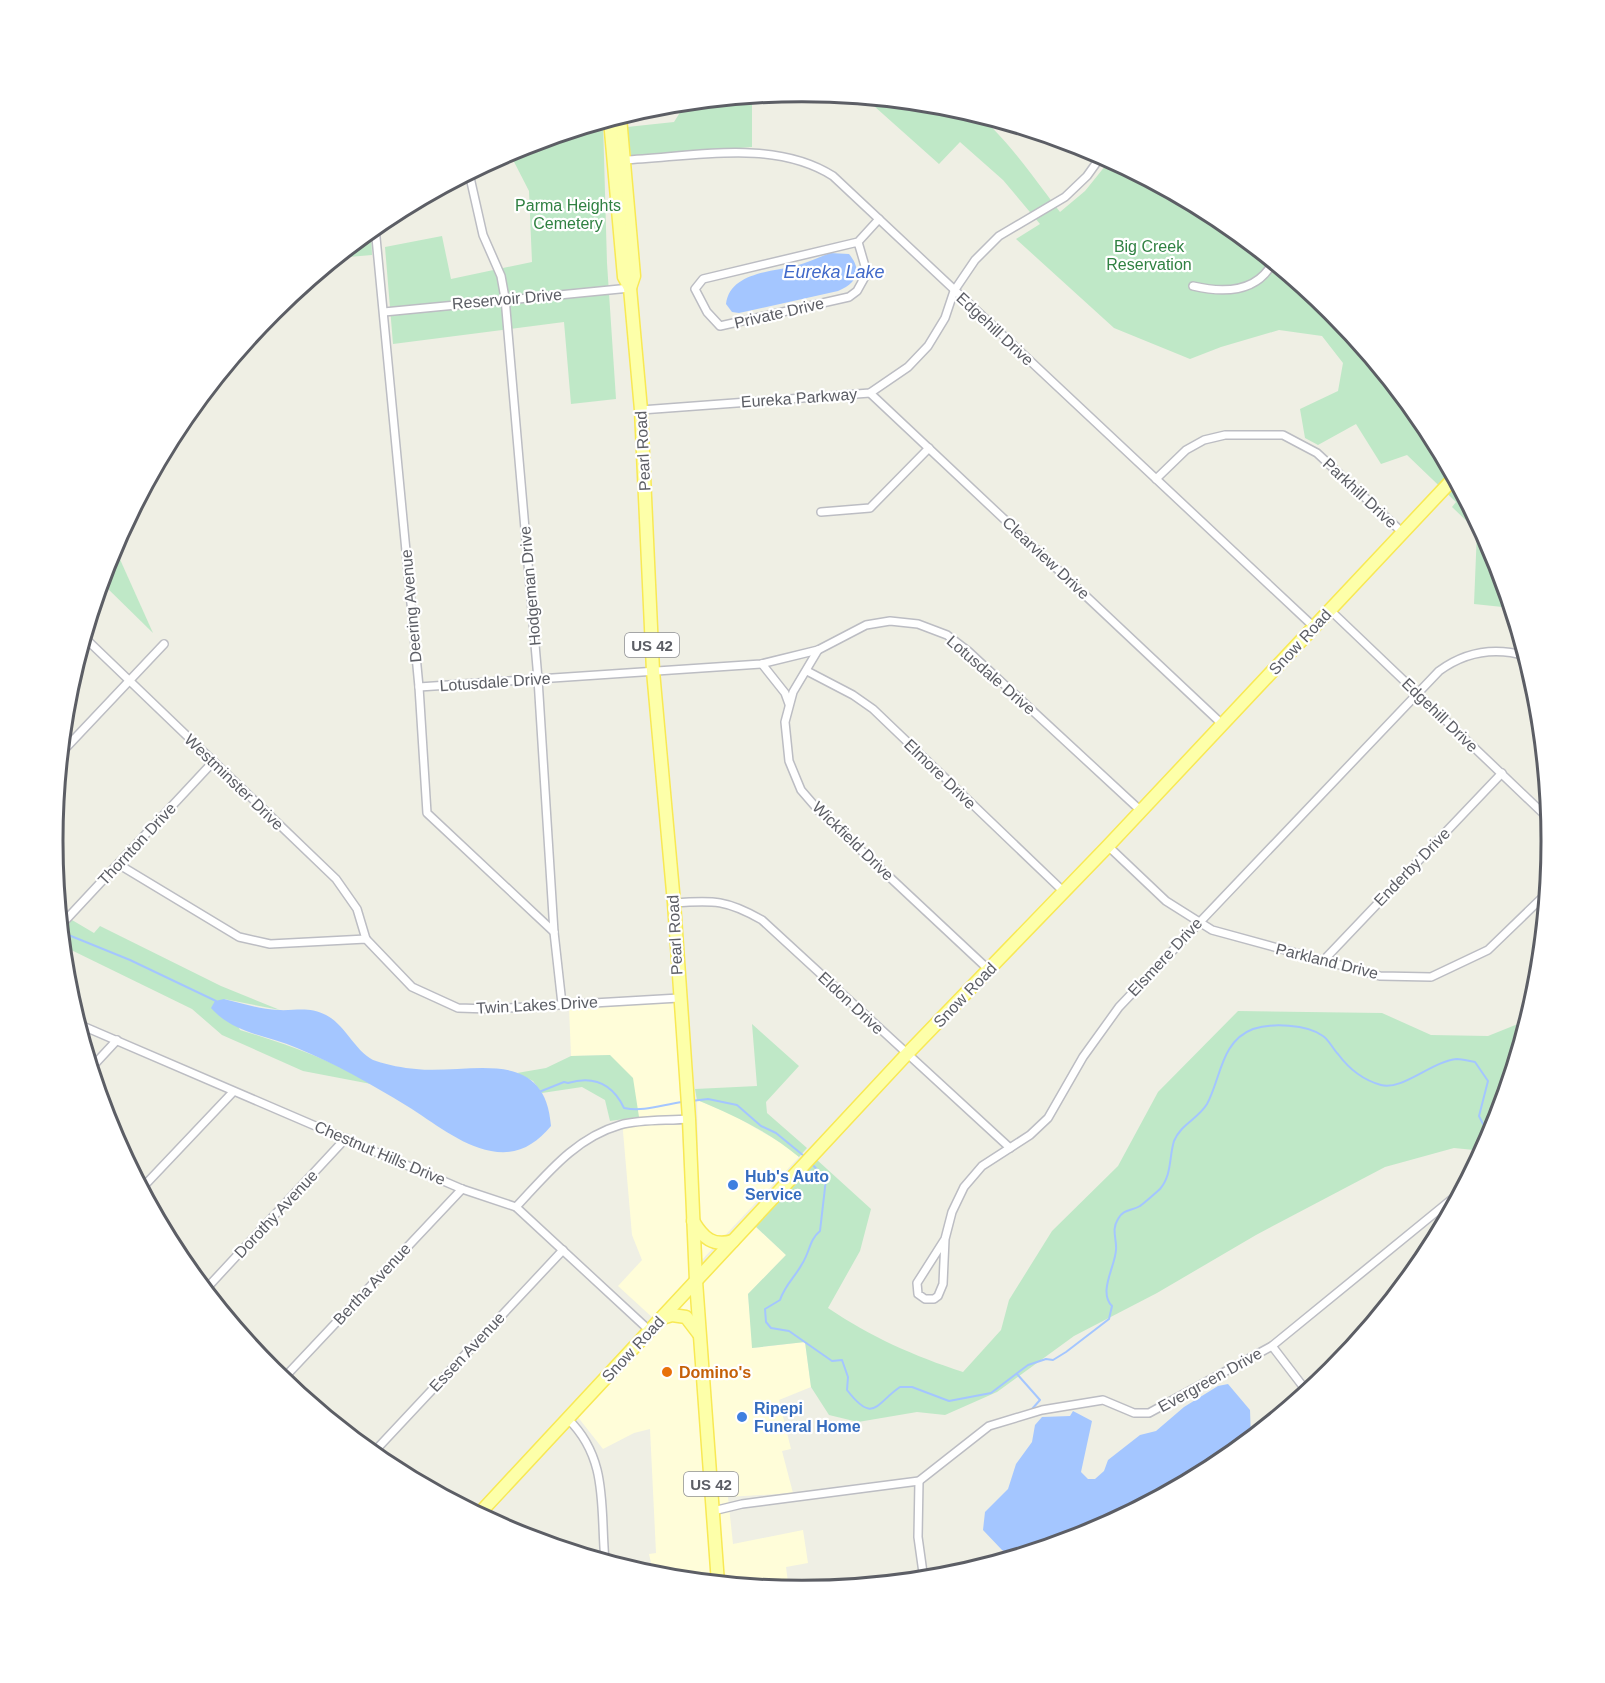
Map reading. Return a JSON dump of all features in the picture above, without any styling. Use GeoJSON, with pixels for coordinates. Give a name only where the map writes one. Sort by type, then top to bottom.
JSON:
{"type":"FeatureCollection","features":[{"type":"Feature","properties":{"kind":"main road","name":"Pearl Road"},"geometry":{"type":"LineString","coordinates":[[621,125],[634,276],[630,288]]}},
{"type":"Feature","properties":{"kind":"main road","name":"Pearl Road"},"geometry":{"type":"LineString","coordinates":[[611,127],[624,277],[630,288],[641,410],[653,671],[674,903],[688,1100],[696,1281],[716,1576]]}},
{"type":"Feature","properties":{"kind":"main road","name":"Snow Road"},"geometry":{"type":"LineString","coordinates":[[484,1509],[906,1055],[1108,846],[1449,483]]}},
{"type":"Feature","properties":{"kind":"main road"},"geometry":{"type":"LineString","coordinates":[[693,1221],[703,1236],[712,1242],[733,1241]]}},
{"type":"Feature","properties":{"kind":"main road"},"geometry":{"type":"LineString","coordinates":[[662,1318],[672,1315],[686,1317],[700,1336]]}},
{"type":"Feature","properties":{"kind":"street","name":"Edgehill Drive"},"geometry":{"type":"LineString","coordinates":[[624,160],[763,152],[792,156],[814,164],[833,176],[1314,627]]}},
{"type":"Feature","properties":{"kind":"street","name":"Eureka Parkway"},"geometry":{"type":"LineString","coordinates":[[641,410],[870,393],[908,367],[928,346],[945,318],[954,291],[975,260],[999,236],[1065,197],[1087,176],[1096,163]]}},
{"type":"Feature","properties":{"kind":"street","name":"Hodgeman Drive"},"geometry":{"type":"LineString","coordinates":[[471,180],[483,235],[501,276],[505,298],[538,679],[554,932],[562,1004]]}},
{"type":"Feature","properties":{"kind":"street"},"geometry":{"type":"LineString","coordinates":[[858,242],[879,219]]}},
{"type":"Feature","properties":{"kind":"street","name":"Deering Avenue"},"geometry":{"type":"LineString","coordinates":[[376,238],[419,687],[427,813],[554,932]]}},
{"type":"Feature","properties":{"kind":"street","name":"Private Drive"},"geometry":{"type":"LineString","coordinates":[[858,242],[867,273],[857,291],[849,297],[720,326],[707,312],[695,289],[703,279],[858,242]]}},
{"type":"Feature","properties":{"kind":"street"},"geometry":{"type":"LineString","coordinates":[[1193,286],[1218,290],[1241,288],[1260,279],[1268,268]]}},
{"type":"Feature","properties":{"kind":"street","name":"Reservoir Drive"},"geometry":{"type":"LineString","coordinates":[[384,312],[505,298],[630,288]]}},
{"type":"Feature","properties":{"kind":"street","name":"Clearview Drive"},"geometry":{"type":"LineString","coordinates":[[870,393],[1222,724]]}},
{"type":"Feature","properties":{"kind":"street","name":"Parkhill Drive"},"geometry":{"type":"LineString","coordinates":[[1156,479],[1186,450],[1204,440],[1225,435],[1283,435],[1317,453],[1402,532]]}},
{"type":"Feature","properties":{"kind":"street"},"geometry":{"type":"LineString","coordinates":[[820,512],[870,508],[929,448]]}},
{"type":"Feature","properties":{"kind":"street","name":"Edgehill Drive"},"geometry":{"type":"LineString","coordinates":[[1330,610],[1541,811]]}},
{"type":"Feature","properties":{"kind":"street","name":"Lotusdale Drive"},"geometry":{"type":"LineString","coordinates":[[419,687],[762,664],[818,650],[866,625],[890,621],[918,624],[947,635],[968,651],[1141,811]]}},
{"type":"Feature","properties":{"kind":"street","name":"Westminster Drive"},"geometry":{"type":"LineString","coordinates":[[90,644],[336,879],[357,909],[366,939]]}},
{"type":"Feature","properties":{"kind":"street"},"geometry":{"type":"LineString","coordinates":[[69,744],[164,644]]}},
{"type":"Feature","properties":{"kind":"street","name":"Wickfield Drive"},"geometry":{"type":"LineString","coordinates":[[818,650],[793,692],[785,722],[789,761],[801,790],[820,812],[989,970]]}},
{"type":"Feature","properties":{"kind":"street","name":"Elsmere Drive"},"geometry":{"type":"LineString","coordinates":[[945,1239],[917,1283],[918,1294],[925,1299],[934,1299],[941,1290],[945,1239],[952,1212],[964,1187],[982,1166],[1030,1136],[1048,1118],[1108,1020],[1198,922],[1416,692],[1448,664],[1472,654],[1498,651],[1518,655]]}},
{"type":"Feature","properties":{"kind":"street"},"geometry":{"type":"LineString","coordinates":[[762,664],[785,693],[789,704]]}},
{"type":"Feature","properties":{"kind":"street","name":"Elmore Drive"},"geometry":{"type":"LineString","coordinates":[[807,670],[845,690],[873,709],[1063,891]]}},
{"type":"Feature","properties":{"kind":"street","name":"Thornton Drive"},"geometry":{"type":"LineString","coordinates":[[67,918],[212,762]]}},
{"type":"Feature","properties":{"kind":"street","name":"Enderby Drive"},"geometry":{"type":"LineString","coordinates":[[1322,962],[1502,773]]}},
{"type":"Feature","properties":{"kind":"street","name":"Parkland Drive"},"geometry":{"type":"LineString","coordinates":[[1108,846],[1166,900],[1212,930],[1322,962],[1380,976],[1431,977],[1488,950],[1539,901]]}},
{"type":"Feature","properties":{"kind":"street"},"geometry":{"type":"LineString","coordinates":[[118,864],[239,937],[270,944],[366,939]]}},
{"type":"Feature","properties":{"kind":"street","name":"Eldon Drive"},"geometry":{"type":"LineString","coordinates":[[674,903],[713,900],[741,908],[762,920],[906,1055],[1010,1148]]}},
{"type":"Feature","properties":{"kind":"street","name":"Twin Lakes Drive"},"geometry":{"type":"LineString","coordinates":[[366,939],[412,987],[458,1008],[679,998]]}},
{"type":"Feature","properties":{"kind":"street","name":"Chestnut Hills Drive"},"geometry":{"type":"LineString","coordinates":[[87,1028],[462,1189],[516,1207],[650,1331]]}},
{"type":"Feature","properties":{"kind":"street"},"geometry":{"type":"LineString","coordinates":[[97,1062],[117,1040]]}},
{"type":"Feature","properties":{"kind":"street"},"geometry":{"type":"LineString","coordinates":[[147,1183],[233,1092]]}},
{"type":"Feature","properties":{"kind":"street"},"geometry":{"type":"LineString","coordinates":[[516,1207],[563,1157],[594,1135],[622,1125],[689,1119]]}},
{"type":"Feature","properties":{"kind":"street","name":"Dorothy Avenue"},"geometry":{"type":"LineString","coordinates":[[210,1284],[346,1138]]}},
{"type":"Feature","properties":{"kind":"street","name":"Bertha Avenue"},"geometry":{"type":"LineString","coordinates":[[289,1373],[462,1189]]}},
{"type":"Feature","properties":{"kind":"street","name":"Evergreen Drive"},"geometry":{"type":"LineString","coordinates":[[919,1481],[989,1426],[1042,1410],[1103,1400],[1134,1413],[1149,1413],[1272,1346],[1448,1203]]}},
{"type":"Feature","properties":{"kind":"street","name":"Essen Avenue"},"geometry":{"type":"LineString","coordinates":[[379,1447],[562,1250]]}},
{"type":"Feature","properties":{"kind":"street"},"geometry":{"type":"LineString","coordinates":[[1272,1346],[1302,1385]]}},
{"type":"Feature","properties":{"kind":"street"},"geometry":{"type":"LineString","coordinates":[[568,1419],[581,1432],[595,1456],[604,1554]]}},
{"type":"Feature","properties":{"kind":"street"},"geometry":{"type":"LineString","coordinates":[[713,1511],[742,1504],[919,1481],[918,1537],[923,1571]]}},
{"type":"Feature","properties":{"kind":"shaded area"},"geometry":{"type":"Polygon","coordinates":[[[675,1001],[690,1281],[654,1319],[618,1286],[642,1260],[632,1235],[622,1120],[639,1117],[610,1055],[571,1056],[569,1007],[675,1001]]]}},
{"type":"Feature","properties":{"kind":"shaded area"},"geometry":{"type":"Polygon","coordinates":[[[697,1100],[733,1115],[783,1144],[799,1157],[700,1262],[697,1100]]]}},
{"type":"Feature","properties":{"kind":"shaded area"},"geometry":{"type":"Polygon","coordinates":[[[754,1225],[786,1255],[748,1294],[753,1348],[805,1342],[811,1387],[779,1400],[791,1449],[782,1451],[793,1493],[728,1497],[733,1544],[803,1530],[808,1563],[786,1567],[788,1580],[706,1575],[652,1566],[649,1554],[656,1553],[650,1429],[634,1433],[603,1449],[577,1416],[754,1225]]]}},
{"type":"Feature","properties":{"kind":"green space"},"geometry":{"type":"Polygon","coordinates":[[[752,104],[752,147],[631,157],[627,127],[674,122],[680,112],[752,104]]]}},
{"type":"Feature","properties":{"kind":"green space","name":"Big Creek Reservation"},"geometry":{"type":"Polygon","coordinates":[[[874,106],[947,116],[990,126],[1008,145],[1060,212],[1085,191],[1105,167],[1172,201],[1213,227],[1253,255],[1290,286],[1358,354],[1389,391],[1417,431],[1443,472],[1471,525],[1452,507],[1456,502],[1407,455],[1381,464],[1356,424],[1318,445],[1305,438],[1300,409],[1338,391],[1343,363],[1322,336],[1279,330],[1221,347],[1190,359],[1114,328],[1016,239],[1040,224],[1003,180],[960,142],[939,164],[874,106]]]}},
{"type":"Feature","properties":{"kind":"green space","name":"Parma Heights Cemetery"},"geometry":{"type":"Polygon","coordinates":[[[603,129],[607,263],[616,399],[571,404],[564,322],[393,344],[385,247],[442,236],[451,279],[532,262],[529,191],[514,161],[603,129]]]}},
{"type":"Feature","properties":{"kind":"green space"},"geometry":{"type":"Polygon","coordinates":[[[371,241],[372,255],[350,257],[371,241]]]}},
{"type":"Feature","properties":{"kind":"green space"},"geometry":{"type":"Polygon","coordinates":[[[1477,538],[1504,607],[1474,604],[1477,538]]]}},
{"type":"Feature","properties":{"kind":"green space"},"geometry":{"type":"Polygon","coordinates":[[[119,558],[153,633],[108,589],[119,558]]]}},
{"type":"Feature","properties":{"kind":"green space"},"geometry":{"type":"Polygon","coordinates":[[[72,920],[94,933],[100,926],[221,986],[280,1010],[224,999],[240,1030],[307,1053],[371,1084],[303,1071],[222,1035],[192,1009],[71,950],[68,924],[72,920]]]}},
{"type":"Feature","properties":{"kind":"green space"},"geometry":{"type":"Polygon","coordinates":[[[1238,1011],[1382,1013],[1431,1035],[1488,1036],[1519,1024],[1503,1079],[1474,1150],[1454,1148],[1385,1167],[1256,1235],[1157,1293],[1074,1336],[997,1392],[945,1415],[917,1412],[858,1422],[829,1415],[811,1387],[805,1342],[752,1348],[748,1294],[786,1255],[754,1225],[816,1159],[871,1209],[860,1251],[828,1308],[893,1345],[963,1372],[1001,1330],[1009,1300],[1052,1231],[1118,1166],[1158,1092],[1238,1011]]]}},
{"type":"Feature","properties":{"kind":"green space"},"geometry":{"type":"Polygon","coordinates":[[[752,1024],[799,1066],[766,1102],[767,1113],[807,1148],[799,1157],[750,1124],[697,1100],[695,1089],[757,1086],[752,1024]]]}},
{"type":"Feature","properties":{"kind":"green space"},"geometry":{"type":"Polygon","coordinates":[[[610,1055],[633,1078],[639,1117],[610,1121],[605,1100],[582,1087],[542,1093],[533,1081],[517,1073],[546,1068],[571,1056],[610,1055]]]}},
{"type":"Feature","properties":{"kind":"water","name":"Eureka Lake"},"geometry":{"type":"Polygon","coordinates":[[[830,253],[849,254],[856,266],[854,280],[845,288],[739,313],[732,312],[726,304],[729,294],[743,280],[763,272],[799,265],[830,253]]]}},
{"type":"Feature","properties":{"kind":"water"},"geometry":{"type":"Polygon","coordinates":[[[224,999],[271,1009],[320,1012],[340,1026],[369,1058],[385,1064],[436,1070],[501,1069],[519,1074],[535,1083],[546,1100],[551,1126],[532,1144],[509,1152],[491,1151],[468,1144],[367,1082],[297,1048],[240,1029],[220,1017],[211,1008],[215,1001],[224,999]]]}},
{"type":"Feature","properties":{"kind":"water"},"geometry":{"type":"Polygon","coordinates":[[[1228,1384],[1250,1410],[1251,1430],[1172,1482],[1130,1505],[1085,1525],[1006,1552],[983,1530],[985,1512],[1008,1489],[1016,1464],[1032,1442],[1035,1425],[1042,1417],[1070,1416],[1073,1411],[1092,1421],[1081,1472],[1088,1479],[1095,1479],[1104,1471],[1108,1460],[1140,1435],[1156,1431],[1184,1407],[1218,1386],[1228,1384]]]}},
{"type":"Feature","properties":{"kind":"waterway"},"geometry":{"type":"LineString","coordinates":[[69,935],[130,960],[216,1001]]}},
{"type":"Feature","properties":{"kind":"waterway"},"geometry":{"type":"LineString","coordinates":[[810,1162],[826,1179],[820,1231],[780,1300],[765,1309],[766,1322],[771,1328],[789,1331],[832,1361],[842,1360],[848,1377],[847,1390],[856,1401],[869,1409],[875,1408],[900,1387],[912,1387],[949,1401],[991,1393],[1028,1365],[1046,1359],[1053,1360],[1066,1352],[1109,1319],[1112,1306],[1108,1300],[1107,1287],[1116,1250],[1116,1223],[1122,1213],[1137,1208],[1164,1184],[1177,1135],[1207,1104],[1223,1061],[1234,1042],[1253,1029],[1289,1026],[1316,1032],[1327,1040],[1352,1069],[1362,1077],[1381,1085],[1398,1084],[1447,1061],[1457,1059],[1475,1062],[1488,1081],[1479,1116],[1486,1125]]}},
{"type":"Feature","properties":{"kind":"waterway"},"geometry":{"type":"LineString","coordinates":[[539,1092],[564,1082],[585,1080],[607,1087],[624,1108],[646,1109],[682,1102]]}},
{"type":"Feature","properties":{"kind":"waterway"},"geometry":{"type":"LineString","coordinates":[[691,1101],[708,1099],[737,1105],[761,1126],[776,1133],[804,1156]]}},
{"type":"Feature","properties":{"kind":"waterway"},"geometry":{"type":"LineString","coordinates":[[1017,1374],[1040,1400],[1032,1409]]}},
{"type":"Feature","properties":{"kind":"place","name":"Hub's Auto Service"},"geometry":{"type":"Point","coordinates":[733,1185]}},
{"type":"Feature","properties":{"kind":"place","name":"Domino's"},"geometry":{"type":"Point","coordinates":[667,1372]}},
{"type":"Feature","properties":{"kind":"place","name":"Ripepi Funeral Home"},"geometry":{"type":"Point","coordinates":[742,1417]}}]}
